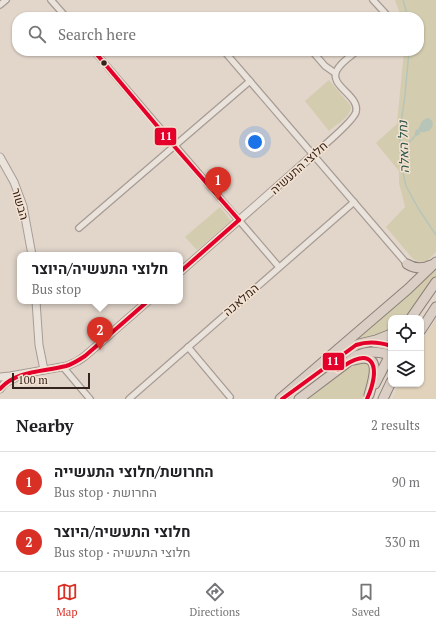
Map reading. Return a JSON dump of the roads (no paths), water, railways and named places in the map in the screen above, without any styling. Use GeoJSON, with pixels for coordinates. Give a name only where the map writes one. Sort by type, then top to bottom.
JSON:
{"type":"FeatureCollection","features":[{"type":"Feature","properties":{"kind":"highway"},"geometry":{"type":"LineString","coordinates":[[407,264],[413,268],[424,268],[436,262]]}},
{"type":"Feature","properties":{"kind":"highway"},"geometry":{"type":"LineString","coordinates":[[281,399],[408,289],[436,262]]}},
{"type":"Feature","properties":{"kind":"highway"},"geometry":{"type":"LineString","coordinates":[[407,264],[410,276],[410,284],[408,289]]}},
{"type":"Feature","properties":{"kind":"highway"},"geometry":{"type":"LineString","coordinates":[[412,315],[436,282]]}},
{"type":"Feature","properties":{"kind":"highway"},"geometry":{"type":"LineString","coordinates":[[424,325],[436,307]]}},
{"type":"Feature","properties":{"kind":"highway"},"geometry":{"type":"LineString","coordinates":[[281,399],[356,345],[388,335]]}},
{"type":"Feature","properties":{"kind":"highway"},"geometry":{"type":"LineString","coordinates":[[368,342],[384,344],[390,351]]}},
{"type":"Feature","properties":{"kind":"highway"},"geometry":{"type":"LineString","coordinates":[[299,399],[356,356],[369,352],[388,352]]}},
{"type":"Feature","properties":{"kind":"highway"},"geometry":{"type":"LineString","coordinates":[[368,397],[388,358]]}},
{"type":"Feature","properties":{"kind":"highway"},"geometry":{"type":"LineString","coordinates":[[345,364],[361,359],[368,359],[373,362],[375,370],[368,397]]}},
{"type":"Feature","properties":{"kind":"highway"},"geometry":{"type":"LineString","coordinates":[[383,399],[389,387]]}},
{"type":"Feature","properties":{"kind":"street"},"geometry":{"type":"LineString","coordinates":[[0,5],[6,0]]}},
{"type":"Feature","properties":{"kind":"street"},"geometry":{"type":"LineString","coordinates":[[51,0],[62,12]]}},
{"type":"Feature","properties":{"kind":"street"},"geometry":{"type":"LineString","coordinates":[[373,0],[384,12]]}},
{"type":"Feature","properties":{"kind":"street"},"geometry":{"type":"LineString","coordinates":[[98,56],[279,267]]}},
{"type":"Feature","properties":{"kind":"street"},"geometry":{"type":"LineString","coordinates":[[228,56],[407,264]]}},
{"type":"Feature","properties":{"kind":"street"},"geometry":{"type":"LineString","coordinates":[[316,56],[325,66],[335,73],[337,68],[351,56]]}},
{"type":"Feature","properties":{"kind":"street","name":"חלוצי התעשיה"},"geometry":{"type":"LineString","coordinates":[[183,269],[313,156],[356,114],[357,109],[354,101],[336,81],[335,73]]}},
{"type":"Feature","properties":{"kind":"street"},"geometry":{"type":"LineString","coordinates":[[79,228],[250,81]]}},
{"type":"Feature","properties":{"kind":"street","name":"הבשור"},"geometry":{"type":"LineString","coordinates":[[0,157],[14,182],[23,206],[31,252]]}},
{"type":"Feature","properties":{"kind":"street","name":"המלאכה"},"geometry":{"type":"LineString","coordinates":[[129,399],[354,202]]}},
{"type":"Feature","properties":{"kind":"street"},"geometry":{"type":"LineString","coordinates":[[36,304],[39,345],[44,370]]}},
{"type":"Feature","properties":{"kind":"street"},"geometry":{"type":"LineString","coordinates":[[0,377],[73,364],[85,356],[145,304]]}},
{"type":"Feature","properties":{"kind":"street"},"geometry":{"type":"LineString","coordinates":[[188,347],[230,397]]}},
{"type":"Feature","properties":{"kind":"street"},"geometry":{"type":"LineString","coordinates":[[63,366],[90,399]]}},
{"type":"Feature","properties":{"kind":"street"},"geometry":{"type":"LineString","coordinates":[[0,389],[5,383],[25,373]]}},
{"type":"Feature","properties":{"kind":"waterway","name":"נחל האלה"},"geometry":{"type":"LineString","coordinates":[[403,0],[407,12]]}},
{"type":"Feature","properties":{"kind":"waterway","name":"נחל האלה"},"geometry":{"type":"LineString","coordinates":[[409,56],[401,123],[401,164],[406,186],[418,208],[436,235]]}},
{"type":"Feature","properties":{"kind":"waterway"},"geometry":{"type":"LineString","coordinates":[[401,152],[414,137]]}},
{"type":"Feature","properties":{"kind":"place","name":"החרושת/חלוצי התעשייה"},"geometry":{"type":"Point","coordinates":[218,200]}},
{"type":"Feature","properties":{"kind":"place","name":"חלוצי התעשיה/היוצר"},"geometry":{"type":"Point","coordinates":[100,350]}}]}
